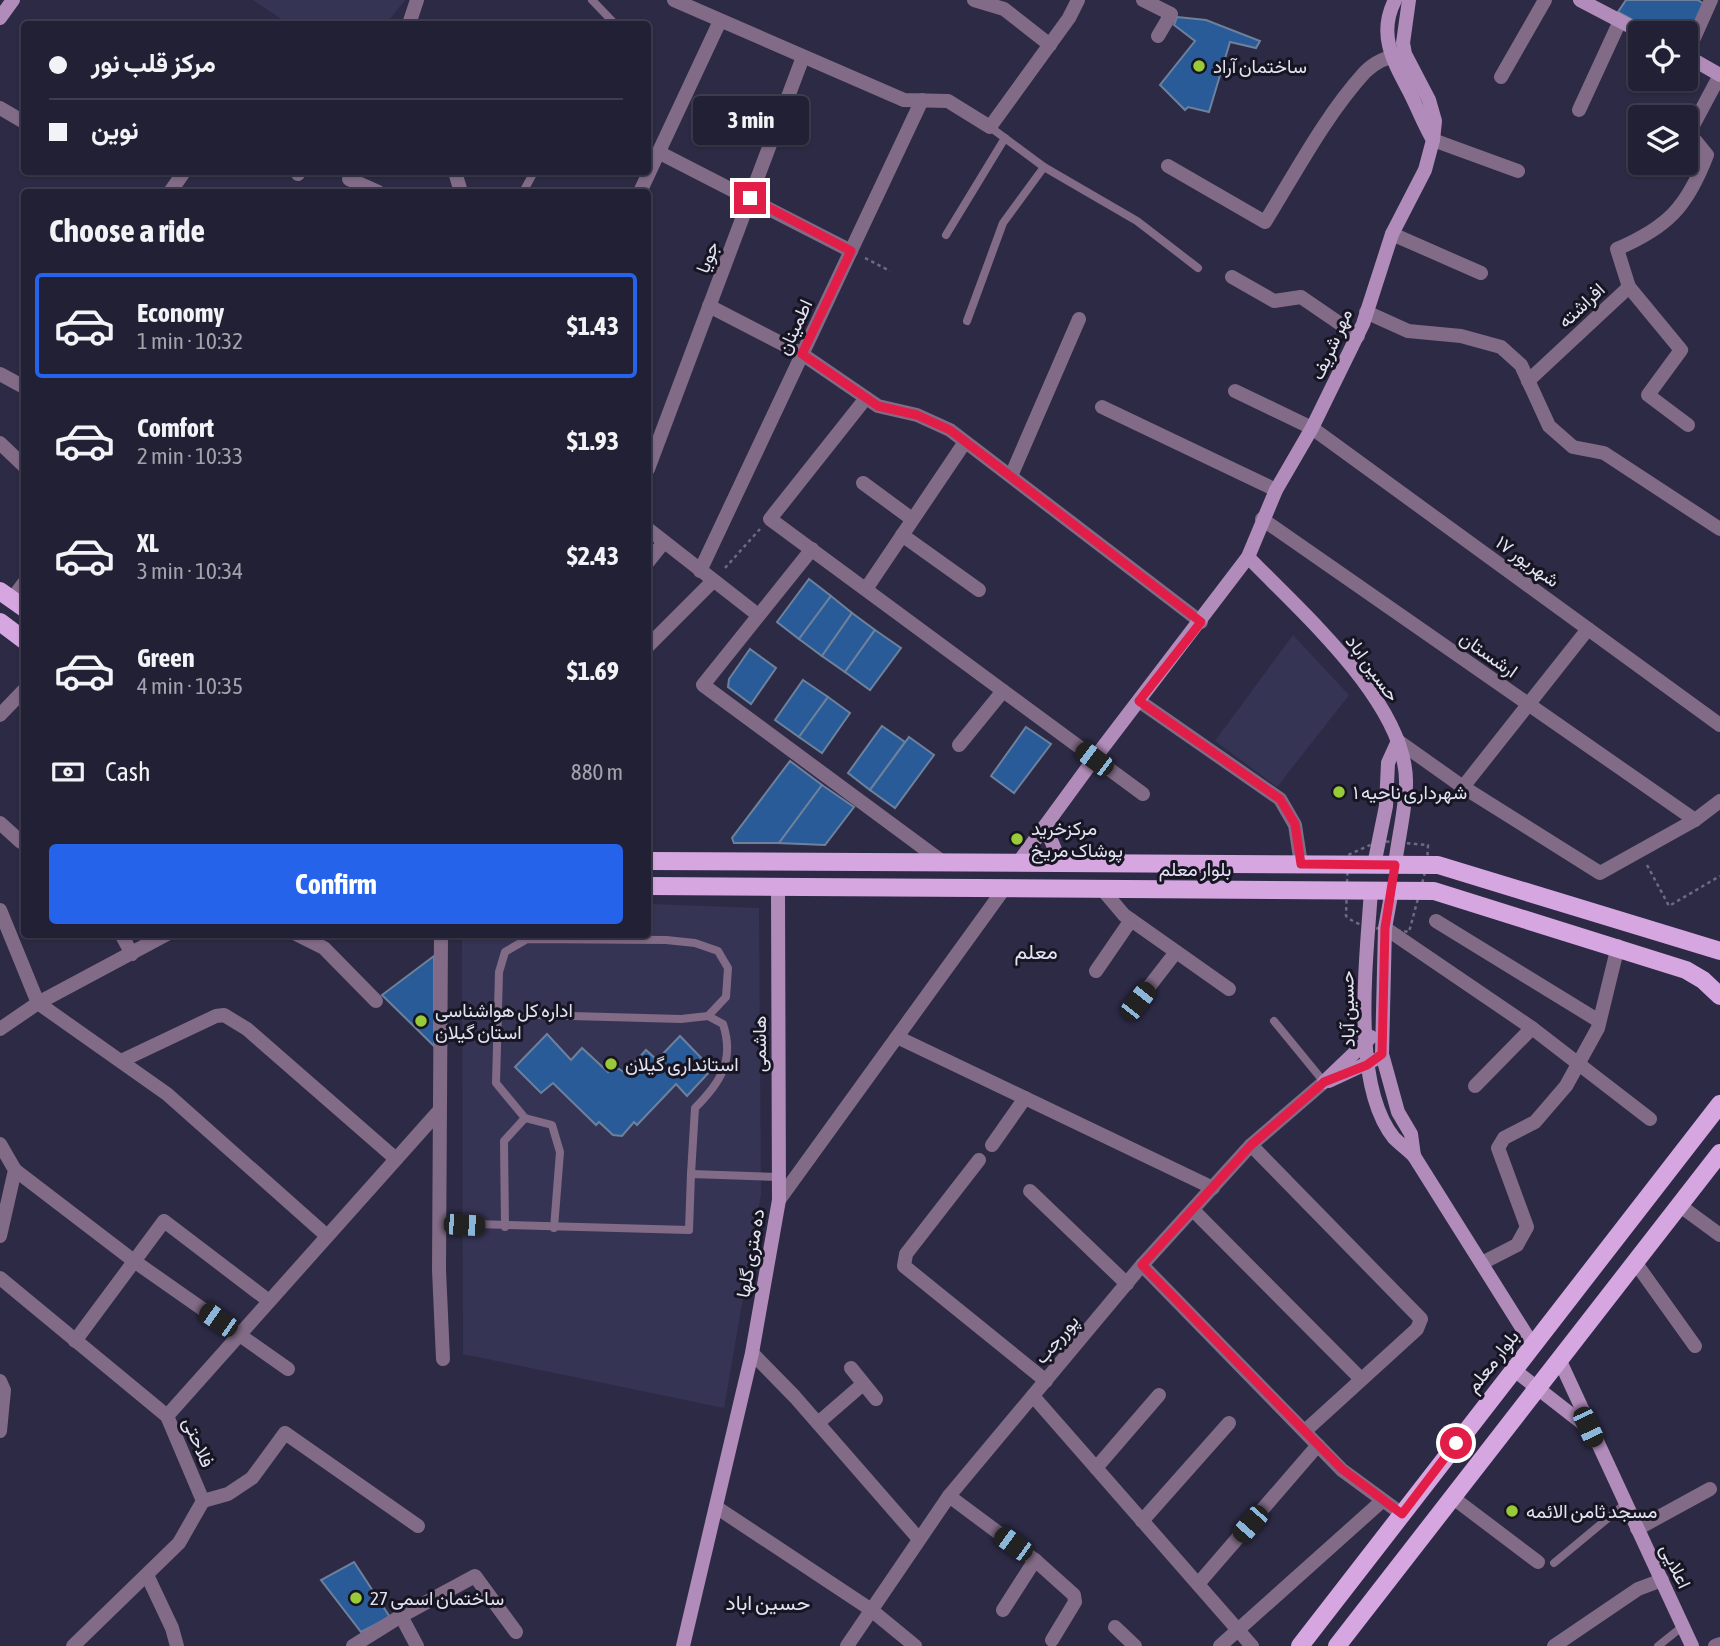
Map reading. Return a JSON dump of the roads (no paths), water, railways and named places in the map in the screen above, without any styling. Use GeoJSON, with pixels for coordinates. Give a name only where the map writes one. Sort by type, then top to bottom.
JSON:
{"type":"FeatureCollection","features":[{"type":"Feature","properties":{"kind":"main road"},"geometry":{"type":"LineString","coordinates":[[0,622],[21,638]]}},
{"type":"Feature","properties":{"kind":"main road","name":"بلوار معلم"},"geometry":{"type":"LineString","coordinates":[[651,861],[1438,865],[1720,951]]}},
{"type":"Feature","properties":{"kind":"main road"},"geometry":{"type":"LineString","coordinates":[[1004,889],[1018,863]]}},
{"type":"Feature","properties":{"kind":"main road"},"geometry":{"type":"LineString","coordinates":[[1371,890],[1374,865]]}},
{"type":"Feature","properties":{"kind":"main road"},"geometry":{"type":"LineString","coordinates":[[1392,890],[1395,865]]}},
{"type":"Feature","properties":{"kind":"main road","name":"بلوار معلم"},"geometry":{"type":"LineString","coordinates":[[651,887],[1434,891],[1618,946],[1686,970],[1720,996]]}},
{"type":"Feature","properties":{"kind":"main road","name":"بلوار معلم"},"geometry":{"type":"LineString","coordinates":[[1300,1646],[1720,1104]]}},
{"type":"Feature","properties":{"kind":"main road"},"geometry":{"type":"LineString","coordinates":[[1336,1646],[1720,1153]]}},
{"type":"Feature","properties":{"kind":"street"},"geometry":{"type":"LineString","coordinates":[[0,18],[13,0]]}},
{"type":"Feature","properties":{"kind":"street"},"geometry":{"type":"LineString","coordinates":[[410,21],[417,0]]}},
{"type":"Feature","properties":{"kind":"street"},"geometry":{"type":"LineString","coordinates":[[674,0],[904,100],[948,100],[990,127],[1069,18],[1077,0]]}},
{"type":"Feature","properties":{"kind":"street"},"geometry":{"type":"LineString","coordinates":[[974,0],[1004,9],[1050,45]]}},
{"type":"Feature","properties":{"kind":"street"},"geometry":{"type":"LineString","coordinates":[[1143,0],[1171,14],[1158,36]]}},
{"type":"Feature","properties":{"kind":"street","name":"مهر شریف"},"geometry":{"type":"LineString","coordinates":[[1018,863],[1248,558],[1276,489],[1312,428],[1358,336],[1392,234],[1424,170],[1433,140],[1435,121],[1429,100],[1386,38],[1389,13],[1395,0]]}},
{"type":"Feature","properties":{"kind":"street","name":"مهر شریف"},"geometry":{"type":"LineString","coordinates":[[1397,55],[1409,0]]}},
{"type":"Feature","properties":{"kind":"street"},"geometry":{"type":"LineString","coordinates":[[1501,77],[1545,0]]}},
{"type":"Feature","properties":{"kind":"street"},"geometry":{"type":"LineString","coordinates":[[1580,0],[1628,25]]}},
{"type":"Feature","properties":{"kind":"street"},"geometry":{"type":"LineString","coordinates":[[1698,29],[1711,0]]}},
{"type":"Feature","properties":{"kind":"street"},"geometry":{"type":"LineString","coordinates":[[651,171],[720,21]]}},
{"type":"Feature","properties":{"kind":"street"},"geometry":{"type":"LineString","coordinates":[[1579,110],[1620,21]]}},
{"type":"Feature","properties":{"kind":"street"},"geometry":{"type":"LineString","coordinates":[[1168,166],[1265,222],[1324,129],[1366,71],[1397,55]]}},
{"type":"Feature","properties":{"kind":"street","name":"جویا"},"geometry":{"type":"LineString","coordinates":[[651,462],[803,57]]}},
{"type":"Feature","properties":{"kind":"street"},"geometry":{"type":"LineString","coordinates":[[1698,62],[1720,75]]}},
{"type":"Feature","properties":{"kind":"street","name":"افراشته"},"geometry":{"type":"LineString","coordinates":[[1528,382],[1629,287],[1617,249],[1660,229],[1684,202],[1707,155],[1689,133],[1720,75]]}},
{"type":"Feature","properties":{"kind":"street","name":"اطمینان"},"geometry":{"type":"LineString","coordinates":[[700,571],[922,100]]}},
{"type":"Feature","properties":{"kind":"street"},"geometry":{"type":"LineString","coordinates":[[0,108],[21,120]]}},
{"type":"Feature","properties":{"kind":"street"},"geometry":{"type":"LineString","coordinates":[[1433,140],[1518,171]]}},
{"type":"Feature","properties":{"kind":"street"},"geometry":{"type":"LineString","coordinates":[[660,153],[851,251]]}},
{"type":"Feature","properties":{"kind":"street"},"geometry":{"type":"LineString","coordinates":[[351,175],[349,179],[371,189]]}},
{"type":"Feature","properties":{"kind":"street"},"geometry":{"type":"LineString","coordinates":[[1392,234],[1481,273]]}},
{"type":"Feature","properties":{"kind":"street"},"geometry":{"type":"LineString","coordinates":[[1232,277],[1274,301],[1301,297],[1358,336]]}},
{"type":"Feature","properties":{"kind":"street"},"geometry":{"type":"LineString","coordinates":[[1629,287],[1681,350],[1648,395],[1688,425]]}},
{"type":"Feature","properties":{"kind":"street"},"geometry":{"type":"LineString","coordinates":[[709,306],[802,354],[878,406],[917,415],[965,442],[1201,622]]}},
{"type":"Feature","properties":{"kind":"street"},"geometry":{"type":"LineString","coordinates":[[1366,312],[1408,331],[1461,336],[1501,347],[1521,365],[1549,426],[1573,447],[1604,453],[1720,529]]}},
{"type":"Feature","properties":{"kind":"street"},"geometry":{"type":"LineString","coordinates":[[1011,476],[1079,319]]}},
{"type":"Feature","properties":{"kind":"street"},"geometry":{"type":"LineString","coordinates":[[0,374],[21,385]]}},
{"type":"Feature","properties":{"kind":"street","name":"۱۷ شهریور"},"geometry":{"type":"LineString","coordinates":[[1235,391],[1312,428],[1720,725]]}},
{"type":"Feature","properties":{"kind":"street"},"geometry":{"type":"LineString","coordinates":[[866,398],[770,519],[1143,794]]}},
{"type":"Feature","properties":{"kind":"street"},"geometry":{"type":"LineString","coordinates":[[1102,407],[1276,489]]}},
{"type":"Feature","properties":{"kind":"street"},"geometry":{"type":"LineString","coordinates":[[866,589],[965,442]]}},
{"type":"Feature","properties":{"kind":"street"},"geometry":{"type":"LineString","coordinates":[[0,443],[21,463]]}},
{"type":"Feature","properties":{"kind":"street"},"geometry":{"type":"LineString","coordinates":[[863,482],[912,519]]}},
{"type":"Feature","properties":{"kind":"street","name":"ارشستان"},"geometry":{"type":"LineString","coordinates":[[1262,519],[1695,820]]}},
{"type":"Feature","properties":{"kind":"street"},"geometry":{"type":"LineString","coordinates":[[651,531],[758,615]]}},
{"type":"Feature","properties":{"kind":"street"},"geometry":{"type":"LineString","coordinates":[[902,535],[979,590]]}},
{"type":"Feature","properties":{"kind":"street"},"geometry":{"type":"LineString","coordinates":[[651,558],[664,542]]}},
{"type":"Feature","properties":{"kind":"street"},"geometry":{"type":"LineString","coordinates":[[812,549],[703,685],[944,863]]}},
{"type":"Feature","properties":{"kind":"street","name":"حسین اباد"},"geometry":{"type":"LineString","coordinates":[[1248,558],[1328,638],[1379,703],[1398,741],[1406,783],[1395,865]]}},
{"type":"Feature","properties":{"kind":"street"},"geometry":{"type":"LineString","coordinates":[[651,643],[713,580]]}},
{"type":"Feature","properties":{"kind":"street"},"geometry":{"type":"LineString","coordinates":[[1463,787],[1588,629]]}},
{"type":"Feature","properties":{"kind":"street"},"geometry":{"type":"LineString","coordinates":[[959,745],[1003,691]]}},
{"type":"Feature","properties":{"kind":"street"},"geometry":{"type":"LineString","coordinates":[[0,715],[21,693]]}},
{"type":"Feature","properties":{"kind":"street"},"geometry":{"type":"LineString","coordinates":[[1139,701],[1280,799],[1295,824],[1301,864]]}},
{"type":"Feature","properties":{"kind":"street"},"geometry":{"type":"LineString","coordinates":[[1374,865],[1386,806],[1388,763],[1398,741],[1463,787],[1600,873],[1695,820],[1720,801]]}},
{"type":"Feature","properties":{"kind":"street"},"geometry":{"type":"LineString","coordinates":[[0,823],[21,842]]}},
{"type":"Feature","properties":{"kind":"street"},"geometry":{"type":"LineString","coordinates":[[1045,826],[1056,852],[1073,863]]}},
{"type":"Feature","properties":{"kind":"street","name":"هاشمی"},"geometry":{"type":"LineString","coordinates":[[778,888],[779,1200]]}},
{"type":"Feature","properties":{"kind":"street","name":"ده متری گلها"},"geometry":{"type":"LineString","coordinates":[[685,1645],[752,1353],[779,1200],[1004,889]]}},
{"type":"Feature","properties":{"kind":"street"},"geometry":{"type":"LineString","coordinates":[[1101,889],[1132,920],[1229,989]]}},
{"type":"Feature","properties":{"kind":"street","name":"حسین آباد"},"geometry":{"type":"LineString","coordinates":[[1371,890],[1364,983],[1367,1065],[1383,1117],[1393,1137],[1414,1156],[1532,1344]]}},
{"type":"Feature","properties":{"kind":"street","name":"حسین آباد"},"geometry":{"type":"LineString","coordinates":[[1392,890],[1385,928],[1382,1054],[1394,1100],[1410,1134],[1414,1156]]}},
{"type":"Feature","properties":{"kind":"street"},"geometry":{"type":"LineString","coordinates":[[0,910],[38,1003],[167,1094],[327,1236]]}},
{"type":"Feature","properties":{"kind":"street"},"geometry":{"type":"LineString","coordinates":[[1096,971],[1132,920]]}},
{"type":"Feature","properties":{"kind":"street"},"geometry":{"type":"LineString","coordinates":[[1436,921],[1600,1021]]}},
{"type":"Feature","properties":{"kind":"street"},"geometry":{"type":"LineString","coordinates":[[1385,928],[1532,1028],[1650,1119]]}},
{"type":"Feature","properties":{"kind":"street"},"geometry":{"type":"LineString","coordinates":[[123,938],[132,954]]}},
{"type":"Feature","properties":{"kind":"street"},"geometry":{"type":"LineString","coordinates":[[0,1029],[38,1003],[160,938]]}},
{"type":"Feature","properties":{"kind":"street"},"geometry":{"type":"LineString","coordinates":[[304,938],[324,948],[376,1001]]}},
{"type":"Feature","properties":{"kind":"street"},"geometry":{"type":"LineString","coordinates":[[440,938],[439,1223],[443,1359]]}},
{"type":"Feature","properties":{"kind":"street"},"geometry":{"type":"LineString","coordinates":[[1482,1263],[1517,1245],[1527,1227],[1498,1148],[1504,1138],[1535,1122],[1566,1086],[1600,1021],[1618,946]]}},
{"type":"Feature","properties":{"kind":"street"},"geometry":{"type":"LineString","coordinates":[[1138,1001],[1176,952]]}},
{"type":"Feature","properties":{"kind":"street"},"geometry":{"type":"LineString","coordinates":[[121,1061],[224,1015],[247,1029],[396,1159]]}},
{"type":"Feature","properties":{"kind":"street"},"geometry":{"type":"LineString","coordinates":[[1475,1086],[1532,1028]]}},
{"type":"Feature","properties":{"kind":"street","name":"پوررجب"},"geometry":{"type":"LineString","coordinates":[[847,1646],[949,1496],[1142,1265],[1194,1211],[1251,1145],[1324,1082],[1366,1039],[1382,1034]]}},
{"type":"Feature","properties":{"kind":"street"},"geometry":{"type":"LineString","coordinates":[[897,1037],[1213,1188]]}},
{"type":"Feature","properties":{"kind":"street","name":"پوررجب"},"geometry":{"type":"LineString","coordinates":[[1324,1082],[1367,1065],[1382,1054]]}},
{"type":"Feature","properties":{"kind":"street"},"geometry":{"type":"LineString","coordinates":[[992,1144],[1024,1098]]}},
{"type":"Feature","properties":{"kind":"street"},"geometry":{"type":"LineString","coordinates":[[167,1416],[439,1111]]}},
{"type":"Feature","properties":{"kind":"street"},"geometry":{"type":"LineString","coordinates":[[0,1144],[15,1170],[134,1261],[288,1369]]}},
{"type":"Feature","properties":{"kind":"street"},"geometry":{"type":"LineString","coordinates":[[1251,1145],[1421,1319],[1417,1329],[1305,1431]]}},
{"type":"Feature","properties":{"kind":"street"},"geometry":{"type":"LineString","coordinates":[[979,1160],[906,1254],[904,1266],[1045,1381]]}},
{"type":"Feature","properties":{"kind":"street"},"geometry":{"type":"LineString","coordinates":[[0,1236],[15,1170]]}},
{"type":"Feature","properties":{"kind":"street"},"geometry":{"type":"LineString","coordinates":[[1030,1191],[1127,1284]]}},
{"type":"Feature","properties":{"kind":"street"},"geometry":{"type":"LineString","coordinates":[[1679,1205],[1720,1235]]}},
{"type":"Feature","properties":{"kind":"street"},"geometry":{"type":"LineString","coordinates":[[1194,1211],[1361,1379]]}},
{"type":"Feature","properties":{"kind":"street"},"geometry":{"type":"LineString","coordinates":[[75,1341],[159,1226],[168,1221],[269,1301]]}},
{"type":"Feature","properties":{"kind":"street"},"geometry":{"type":"LineString","coordinates":[[1635,1262],[1695,1346]]}},
{"type":"Feature","properties":{"kind":"street"},"geometry":{"type":"LineString","coordinates":[[1142,1265],[1342,1469],[1402,1514]]}},
{"type":"Feature","properties":{"kind":"street","name":"فلاحتی"},"geometry":{"type":"LineString","coordinates":[[0,1278],[167,1416],[203,1501]]}},
{"type":"Feature","properties":{"kind":"street"},"geometry":{"type":"LineString","coordinates":[[752,1353],[818,1423],[918,1538]]}},
{"type":"Feature","properties":{"kind":"street","name":"اعلایی"},"geometry":{"type":"LineString","coordinates":[[1559,1359],[1588,1427],[1692,1646]]}},
{"type":"Feature","properties":{"kind":"street"},"geometry":{"type":"LineString","coordinates":[[851,1368],[876,1399]]}},
{"type":"Feature","properties":{"kind":"street"},"geometry":{"type":"LineString","coordinates":[[1513,1369],[1588,1427]]}},
{"type":"Feature","properties":{"kind":"street"},"geometry":{"type":"LineString","coordinates":[[0,1381],[4,1390],[0,1431]]}},
{"type":"Feature","properties":{"kind":"street"},"geometry":{"type":"LineString","coordinates":[[818,1423],[863,1384]]}},
{"type":"Feature","properties":{"kind":"street"},"geometry":{"type":"LineString","coordinates":[[1096,1468],[1159,1395]]}},
{"type":"Feature","properties":{"kind":"street"},"geometry":{"type":"LineString","coordinates":[[1033,1396],[1252,1646]]}},
{"type":"Feature","properties":{"kind":"street"},"geometry":{"type":"LineString","coordinates":[[1142,1521],[1229,1423]]}},
{"type":"Feature","properties":{"kind":"street"},"geometry":{"type":"LineString","coordinates":[[80,1644],[179,1543],[203,1501],[228,1494],[253,1478],[285,1433],[418,1527]]}},
{"type":"Feature","properties":{"kind":"street"},"geometry":{"type":"LineString","coordinates":[[1198,1584],[1318,1445]]}},
{"type":"Feature","properties":{"kind":"street"},"geometry":{"type":"LineString","coordinates":[[1637,1529],[1710,1489]]}},
{"type":"Feature","properties":{"kind":"street"},"geometry":{"type":"LineString","coordinates":[[949,1496],[1035,1560],[1076,1599],[1052,1640]]}},
{"type":"Feature","properties":{"kind":"street"},"geometry":{"type":"LineString","coordinates":[[1452,1497],[1538,1562]]}},
{"type":"Feature","properties":{"kind":"street"},"geometry":{"type":"LineString","coordinates":[[1220,1646],[1382,1501]]}},
{"type":"Feature","properties":{"kind":"street"},"geometry":{"type":"LineString","coordinates":[[716,1507],[870,1609],[915,1646]]}},
{"type":"Feature","properties":{"kind":"street"},"geometry":{"type":"LineString","coordinates":[[1003,1610],[1035,1560]]}},
{"type":"Feature","properties":{"kind":"street"},"geometry":{"type":"LineString","coordinates":[[147,1575],[177,1646]]}},
{"type":"Feature","properties":{"kind":"street"},"geometry":{"type":"LineString","coordinates":[[353,1646],[401,1616],[475,1576],[516,1632]]}},
{"type":"Feature","properties":{"kind":"street"},"geometry":{"type":"LineString","coordinates":[[1554,1646],[1638,1589],[1662,1580]]}},
{"type":"Feature","properties":{"kind":"street"},"geometry":{"type":"LineString","coordinates":[[401,1616],[417,1646]]}},
{"type":"Feature","properties":{"kind":"street"},"geometry":{"type":"LineString","coordinates":[[1115,1628],[1135,1646]]}},
{"type":"Feature","properties":{"kind":"lane"},"geometry":{"type":"LineString","coordinates":[[592,0],[612,21]]}},
{"type":"Feature","properties":{"kind":"lane"},"geometry":{"type":"LineString","coordinates":[[990,127],[1044,167],[1137,221],[1198,268]]}},
{"type":"Feature","properties":{"kind":"lane"},"geometry":{"type":"LineString","coordinates":[[946,235],[1005,138]]}},
{"type":"Feature","properties":{"kind":"lane"},"geometry":{"type":"LineString","coordinates":[[967,321],[1003,223],[1044,167]]}},
{"type":"Feature","properties":{"kind":"lane"},"geometry":{"type":"LineString","coordinates":[[554,1228],[560,1152],[552,1125],[525,1118],[496,1083],[499,972],[505,953],[527,939],[666,940],[695,943],[718,951],[728,968],[726,998],[708,1016]]}},
{"type":"Feature","properties":{"kind":"lane"},"geometry":{"type":"LineString","coordinates":[[439,1223],[505,1227],[689,1230],[695,1108],[718,1086],[725,1071],[727,1035],[723,1024],[708,1016],[681,1019],[498,1014]]}},
{"type":"Feature","properties":{"kind":"lane"},"geometry":{"type":"LineString","coordinates":[[1275,1021],[1324,1082]]}},
{"type":"Feature","properties":{"kind":"lane"},"geometry":{"type":"LineString","coordinates":[[505,1227],[504,1141],[525,1118]]}},
{"type":"Feature","properties":{"kind":"lane"},"geometry":{"type":"LineString","coordinates":[[691,1174],[779,1177]]}},
{"type":"Feature","properties":{"kind":"lane"},"geometry":{"type":"LineString","coordinates":[[1554,1563],[1625,1504]]}},
{"type":"Feature","properties":{"kind":"lane"},"geometry":{"type":"LineString","coordinates":[[1658,1646],[1683,1626]]}},
{"type":"Feature","properties":{"kind":"place","name":"ساختمان آراد"},"geometry":{"type":"Point","coordinates":[1199,66]}},
{"type":"Feature","properties":{"kind":"place","name":"شهرداری ناحیه ۱"},"geometry":{"type":"Point","coordinates":[1339,792]}},
{"type":"Feature","properties":{"kind":"place","name":"مرکزخرید پوشاک مریخ"},"geometry":{"type":"Point","coordinates":[1017,839]}},
{"type":"Feature","properties":{"kind":"place","name":"اداره کل هواشناسی استان گیلان"},"geometry":{"type":"Point","coordinates":[421,1021]}},
{"type":"Feature","properties":{"kind":"place","name":"استانداری گیلان"},"geometry":{"type":"Point","coordinates":[611,1064]}},
{"type":"Feature","properties":{"kind":"place","name":"مسجد ثامن الائمه"},"geometry":{"type":"Point","coordinates":[1512,1511]}},
{"type":"Feature","properties":{"kind":"place","name":"ساختمان اسمی 27"},"geometry":{"type":"Point","coordinates":[356,1598]}},
{"type":"Feature","properties":{"kind":"district","name":"معلم"},"geometry":{"type":"Point","coordinates":[1036,951]}},
{"type":"Feature","properties":{"kind":"district","name":"حسین اباد"},"geometry":{"type":"Point","coordinates":[768,1602]}}]}
